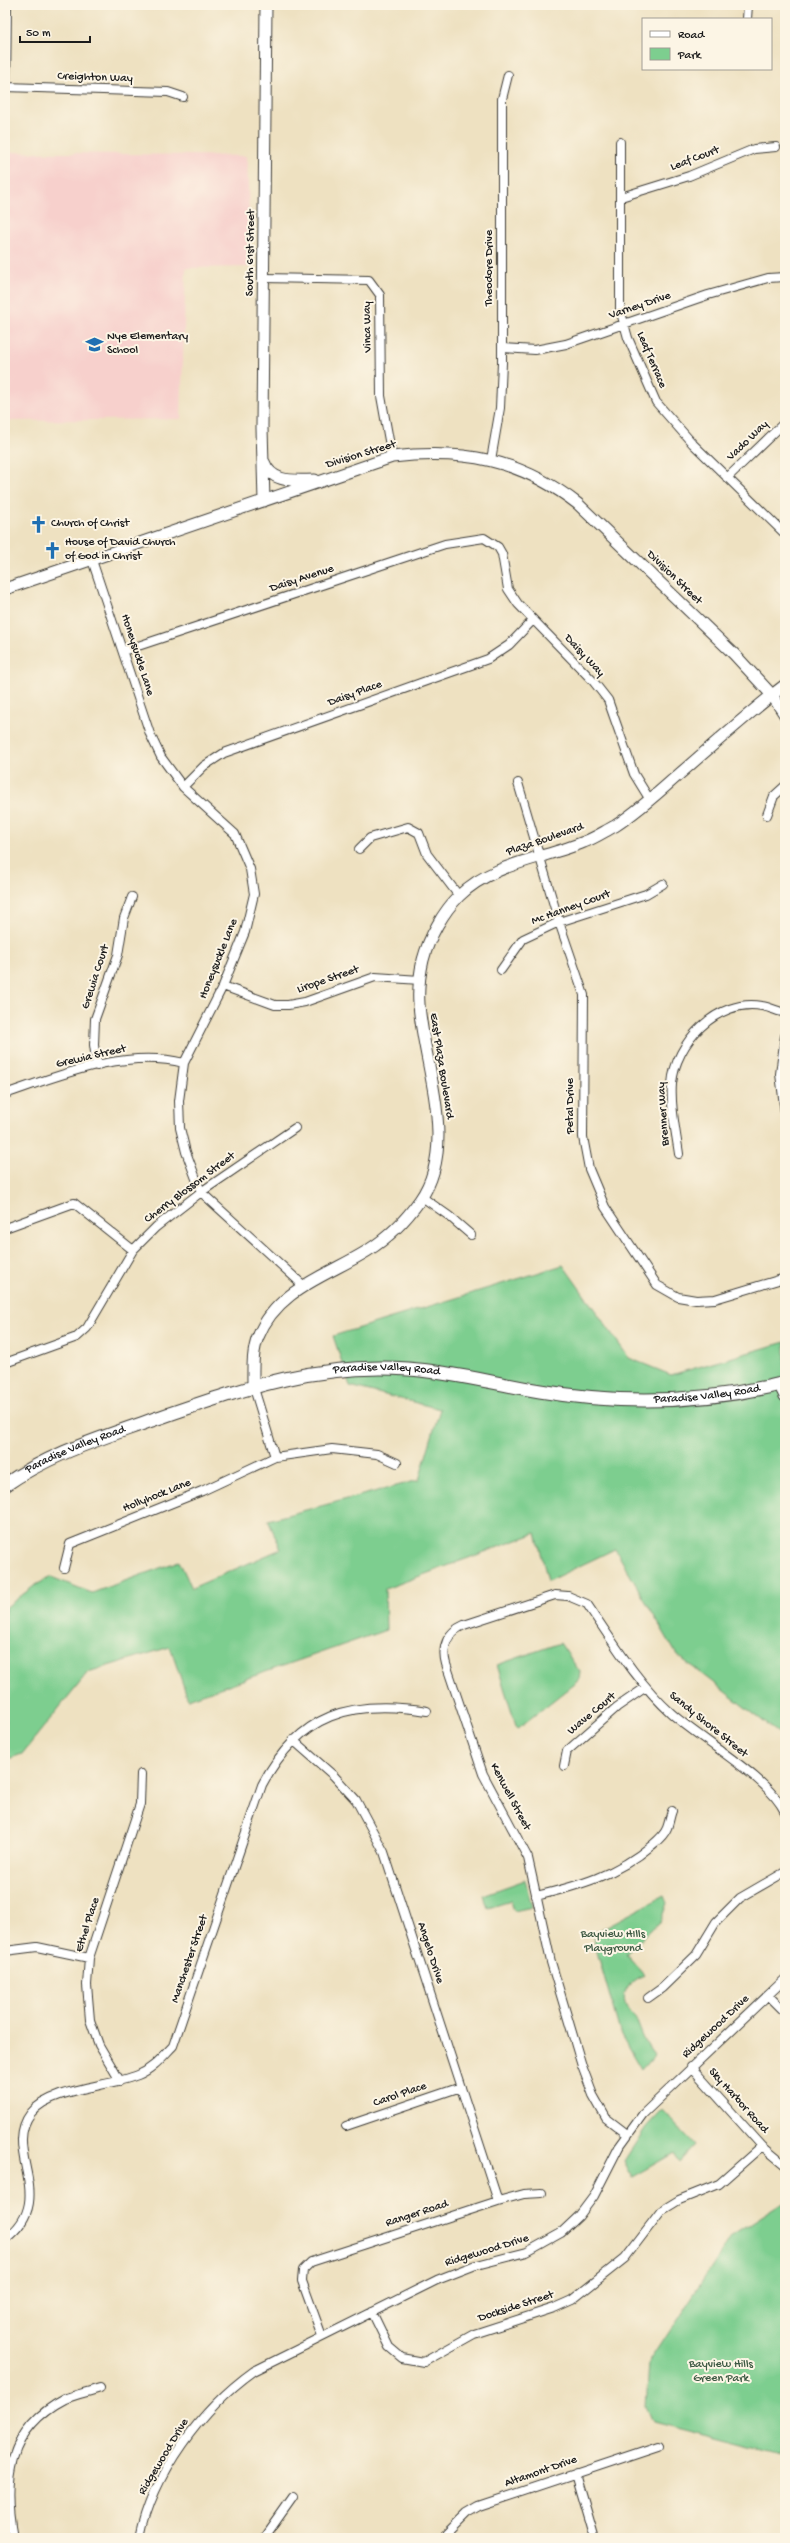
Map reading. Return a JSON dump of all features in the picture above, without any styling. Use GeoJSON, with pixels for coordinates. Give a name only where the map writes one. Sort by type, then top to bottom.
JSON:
{"type":"FeatureCollection","features":[{"type":"Feature","properties":{"kind":"main road","name":"South 61st Street"},"geometry":{"type":"LineString","coordinates":[[264,501],[266,5]]}},
{"type":"Feature","properties":{"kind":"main road","name":"Division Street"},"geometry":{"type":"LineString","coordinates":[[5,589],[392,457],[421,454],[468,455],[491,460],[531,475],[557,488],[578,504],[734,654],[772,695],[785,715]]}},
{"type":"Feature","properties":{"kind":"main road"},"geometry":{"type":"LineString","coordinates":[[263,457],[268,472],[276,479],[326,480]]}},
{"type":"Feature","properties":{"kind":"main road","name":"Plaza Boulevard"},"geometry":{"type":"LineString","coordinates":[[420,980],[424,959],[431,937],[459,896],[495,872],[586,842],[617,824],[650,800],[785,685]]}},
{"type":"Feature","properties":{"kind":"main road","name":"East Plaza Boulevard"},"geometry":{"type":"LineString","coordinates":[[253,1386],[254,1351],[258,1338],[276,1308],[303,1285],[367,1252],[385,1239],[404,1220],[422,1197],[437,1151],[438,1125],[436,1101],[418,1000],[420,980]]}},
{"type":"Feature","properties":{"kind":"main road","name":"Paradise Valley Road"},"geometry":{"type":"LineString","coordinates":[[5,1484],[64,1451],[253,1386],[291,1376],[338,1370],[381,1368],[470,1376],[539,1391],[606,1400],[655,1401],[783,1388]]}},
{"type":"Feature","properties":{"kind":"street"},"geometry":{"type":"LineString","coordinates":[[5,87],[7,5]]}},
{"type":"Feature","properties":{"kind":"street"},"geometry":{"type":"LineString","coordinates":[[747,18],[748,5]]}},
{"type":"Feature","properties":{"kind":"street","name":"Theodore Drive"},"geometry":{"type":"LineString","coordinates":[[491,460],[500,408],[502,348],[502,99],[508,76]]}},
{"type":"Feature","properties":{"kind":"street","name":"Creighton Way"},"geometry":{"type":"LineString","coordinates":[[5,87],[168,92],[183,97]]}},
{"type":"Feature","properties":{"kind":"street","name":"Leaf Terrace"},"geometry":{"type":"LineString","coordinates":[[620,142],[622,197],[620,309],[624,324],[656,402],[681,432],[785,534]]}},
{"type":"Feature","properties":{"kind":"street","name":"Leaf Court"},"geometry":{"type":"LineString","coordinates":[[622,197],[689,176],[754,149],[776,147]]}},
{"type":"Feature","properties":{"kind":"street","name":"Varney Drive"},"geometry":{"type":"LineString","coordinates":[[502,348],[535,350],[566,344],[708,295],[768,278],[785,277]]}},
{"type":"Feature","properties":{"kind":"street","name":"Vinca Way"},"geometry":{"type":"LineString","coordinates":[[264,278],[368,280],[373,284],[380,295],[381,396],[392,457]]}},
{"type":"Feature","properties":{"kind":"street","name":"Vado Way"},"geometry":{"type":"LineString","coordinates":[[727,478],[785,422]]}},
{"type":"Feature","properties":{"kind":"street","name":"Daisy Avenue"},"geometry":{"type":"LineString","coordinates":[[123,651],[445,544],[469,539],[484,538],[489,540]]}},
{"type":"Feature","properties":{"kind":"street","name":"Daisy Way"},"geometry":{"type":"LineString","coordinates":[[489,540],[498,547],[502,554],[508,589],[533,620],[593,681],[608,700],[634,774],[650,800]]}},
{"type":"Feature","properties":{"kind":"street","name":"Honeysuckle Lane"},"geometry":{"type":"LineString","coordinates":[[92,560],[150,734],[161,757],[183,787],[235,834],[250,869],[254,894],[245,932],[223,986],[184,1063],[179,1101],[180,1128],[186,1152],[201,1192],[303,1285]]}},
{"type":"Feature","properties":{"kind":"street","name":"Daisy Place"},"geometry":{"type":"LineString","coordinates":[[183,787],[204,766],[224,753],[488,659],[509,645],[533,620]]}},
{"type":"Feature","properties":{"kind":"street","name":"Petal Drive"},"geometry":{"type":"LineString","coordinates":[[518,783],[559,922],[584,995],[583,1137],[585,1153],[594,1184],[610,1216],[658,1285],[678,1297],[696,1300],[710,1299],[785,1278]]}},
{"type":"Feature","properties":{"kind":"street"},"geometry":{"type":"LineString","coordinates":[[767,815],[774,796],[785,786]]}},
{"type":"Feature","properties":{"kind":"street"},"geometry":{"type":"LineString","coordinates":[[359,849],[370,838],[408,827],[419,834],[427,854],[459,896]]}},
{"type":"Feature","properties":{"kind":"street","name":"Mc Hanney Court"},"geometry":{"type":"LineString","coordinates":[[501,970],[523,939],[559,922],[646,894],[663,884]]}},
{"type":"Feature","properties":{"kind":"street","name":"Grewia Court"},"geometry":{"type":"LineString","coordinates":[[97,1066],[94,1045],[95,1019],[118,955],[124,918],[132,897]]}},
{"type":"Feature","properties":{"kind":"street","name":"Lirope Street"},"geometry":{"type":"LineString","coordinates":[[223,986],[275,1005],[288,1005],[305,1002],[375,977],[420,980]]}},
{"type":"Feature","properties":{"kind":"street","name":"Brenner Way"},"geometry":{"type":"LineString","coordinates":[[679,1154],[672,1086],[676,1064],[686,1044],[700,1027],[729,1010],[761,1006],[785,1013]]}},
{"type":"Feature","properties":{"kind":"street"},"geometry":{"type":"LineString","coordinates":[[785,1036],[780,1074],[785,1113]]}},
{"type":"Feature","properties":{"kind":"street","name":"Grewia Street"},"geometry":{"type":"LineString","coordinates":[[5,1094],[70,1072],[139,1058],[158,1058],[184,1063]]}},
{"type":"Feature","properties":{"kind":"street","name":"Cherry Blossom Street"},"geometry":{"type":"LineString","coordinates":[[5,1363],[77,1337],[87,1328],[133,1250],[156,1227],[201,1192],[295,1128]]}},
{"type":"Feature","properties":{"kind":"street"},"geometry":{"type":"LineString","coordinates":[[422,1197],[449,1216],[471,1235]]}},
{"type":"Feature","properties":{"kind":"street"},"geometry":{"type":"LineString","coordinates":[[5,1228],[74,1203],[133,1250]]}},
{"type":"Feature","properties":{"kind":"street"},"geometry":{"type":"LineString","coordinates":[[253,1386],[275,1457]]}},
{"type":"Feature","properties":{"kind":"street","name":"Hollyhock Lane"},"geometry":{"type":"LineString","coordinates":[[64,1568],[70,1544],[202,1491],[275,1457],[332,1449],[377,1454],[397,1463]]}},
{"type":"Feature","properties":{"kind":"street","name":"Kenwell Street"},"geometry":{"type":"LineString","coordinates":[[620,1653],[587,1604],[568,1596],[556,1595],[464,1625],[453,1631],[446,1642],[444,1659],[483,1774],[528,1858],[552,1967],[582,2066],[593,2094],[606,2118],[627,2134]]}},
{"type":"Feature","properties":{"kind":"street","name":"Sandy Shore Street"},"geometry":{"type":"LineString","coordinates":[[620,1653],[646,1687],[671,1713],[767,1788],[785,1812]]}},
{"type":"Feature","properties":{"kind":"street","name":"Wave Court"},"geometry":{"type":"LineString","coordinates":[[564,1766],[567,1751],[617,1707],[646,1687]]}},
{"type":"Feature","properties":{"kind":"street","name":"Manchester Street"},"geometry":{"type":"LineString","coordinates":[[5,2239],[19,2225],[29,2203],[29,2178],[21,2142],[24,2123],[31,2112],[51,2098],[139,2075],[153,2066],[173,2046],[262,1785],[272,1766],[294,1740],[322,1720],[355,1709],[392,1706],[427,1711]]}},
{"type":"Feature","properties":{"kind":"street","name":"Angelo Drive"},"geometry":{"type":"LineString","coordinates":[[294,1740],[334,1776],[356,1800],[384,1852],[498,2201]]}},
{"type":"Feature","properties":{"kind":"street","name":"Ethel Place"},"geometry":{"type":"LineString","coordinates":[[120,2080],[99,2045],[90,2020],[87,1985],[89,1958],[140,1804],[141,1774]]}},
{"type":"Feature","properties":{"kind":"street"},"geometry":{"type":"LineString","coordinates":[[536,1896],[575,1887],[608,1874],[630,1862],[660,1839],[667,1829],[672,1810]]}},
{"type":"Feature","properties":{"kind":"street"},"geometry":{"type":"LineString","coordinates":[[648,1998],[662,1988],[696,1955],[716,1922],[740,1898],[785,1872]]}},
{"type":"Feature","properties":{"kind":"street"},"geometry":{"type":"LineString","coordinates":[[5,1951],[37,1947],[89,1958]]}},
{"type":"Feature","properties":{"kind":"street","name":"Ridgewood Drive"},"geometry":{"type":"LineString","coordinates":[[140,2538],[146,2513],[158,2487],[184,2442],[208,2411],[254,2371],[322,2336],[448,2275],[515,2257],[551,2240],[570,2225],[587,2206],[627,2134],[651,2104],[785,1979]]}},
{"type":"Feature","properties":{"kind":"street"},"geometry":{"type":"LineString","coordinates":[[768,1995],[785,2012]]}},
{"type":"Feature","properties":{"kind":"street","name":"Sky Harbor Road"},"geometry":{"type":"LineString","coordinates":[[691,2067],[762,2146],[785,2165]]}},
{"type":"Feature","properties":{"kind":"street","name":"Carol Place"},"geometry":{"type":"LineString","coordinates":[[346,2126],[461,2087]]}},
{"type":"Feature","properties":{"kind":"street","name":"Dockside Street"},"geometry":{"type":"LineString","coordinates":[[372,2312],[389,2346],[402,2358],[424,2362],[474,2334],[554,2308],[572,2300],[625,2258],[661,2211],[679,2200],[719,2184],[762,2146]]}},
{"type":"Feature","properties":{"kind":"street","name":"Ranger Road"},"geometry":{"type":"LineString","coordinates":[[322,2336],[302,2281],[303,2270],[311,2262],[498,2201],[524,2194],[542,2193]]}},
{"type":"Feature","properties":{"kind":"street"},"geometry":{"type":"LineString","coordinates":[[12,2538],[8,2512],[8,2458],[25,2434],[43,2414],[66,2399],[100,2388]]}},
{"type":"Feature","properties":{"kind":"street","name":"Altamont Drive"},"geometry":{"type":"LineString","coordinates":[[442,2538],[467,2513],[479,2506],[659,2446]]}},
{"type":"Feature","properties":{"kind":"street"},"geometry":{"type":"LineString","coordinates":[[576,2473],[595,2538]]}},
{"type":"Feature","properties":{"kind":"street"},"geometry":{"type":"LineString","coordinates":[[264,2538],[293,2497]]}},
{"type":"Feature","properties":{"kind":"shaded area","name":"Nye Elementary School"},"geometry":{"type":"Polygon","coordinates":[[[5,152],[247,156],[251,267],[186,268],[181,419],[5,421],[5,152]]]}},
{"type":"Feature","properties":{"kind":"green space"},"geometry":{"type":"Polygon","coordinates":[[[563,1265],[629,1358],[671,1375],[785,1342],[785,1738],[677,1655],[615,1549],[548,1581],[536,1533],[385,1589],[386,1630],[188,1699],[170,1647],[88,1672],[22,1754],[5,1760],[5,1608],[34,1586],[51,1577],[92,1593],[179,1561],[192,1588],[281,1549],[268,1520],[419,1480],[440,1409],[350,1386],[333,1336],[563,1265]]]}},
{"type":"Feature","properties":{"kind":"green space"},"geometry":{"type":"Polygon","coordinates":[[[560,1643],[580,1672],[579,1680],[517,1729],[497,1665],[560,1643]]]}},
{"type":"Feature","properties":{"kind":"green space"},"geometry":{"type":"Polygon","coordinates":[[[525,1880],[532,1907],[514,1911],[511,1901],[488,1908],[483,1895],[525,1880]]]}},
{"type":"Feature","properties":{"kind":"green space","name":"Bayview HIlls Playground"},"geometry":{"type":"Polygon","coordinates":[[[664,1896],[667,1903],[661,1920],[626,1954],[645,1975],[639,1977],[629,1985],[626,1990],[624,2001],[630,2013],[634,2016],[654,2055],[641,2070],[621,2036],[592,1934],[664,1896]]]}},
{"type":"Feature","properties":{"kind":"green space"},"geometry":{"type":"Polygon","coordinates":[[[662,2110],[694,2145],[679,2161],[674,2153],[632,2177],[624,2161],[646,2127],[662,2110]]]}},
{"type":"Feature","properties":{"kind":"green space","name":"Bayview Hills Green Park"},"geometry":{"type":"Polygon","coordinates":[[[785,2202],[785,2456],[653,2422],[646,2406],[649,2363],[731,2237],[785,2202]]]}},
{"type":"Feature","properties":{"kind":"place","name":"Nye Elementary School"},"geometry":{"type":"Point","coordinates":[94,344]}},
{"type":"Feature","properties":{"kind":"place","name":"Church of Christ"},"geometry":{"type":"Point","coordinates":[38,524]}},
{"type":"Feature","properties":{"kind":"place","name":"House of David Church of God in Christ"},"geometry":{"type":"Point","coordinates":[52,550]}}]}
